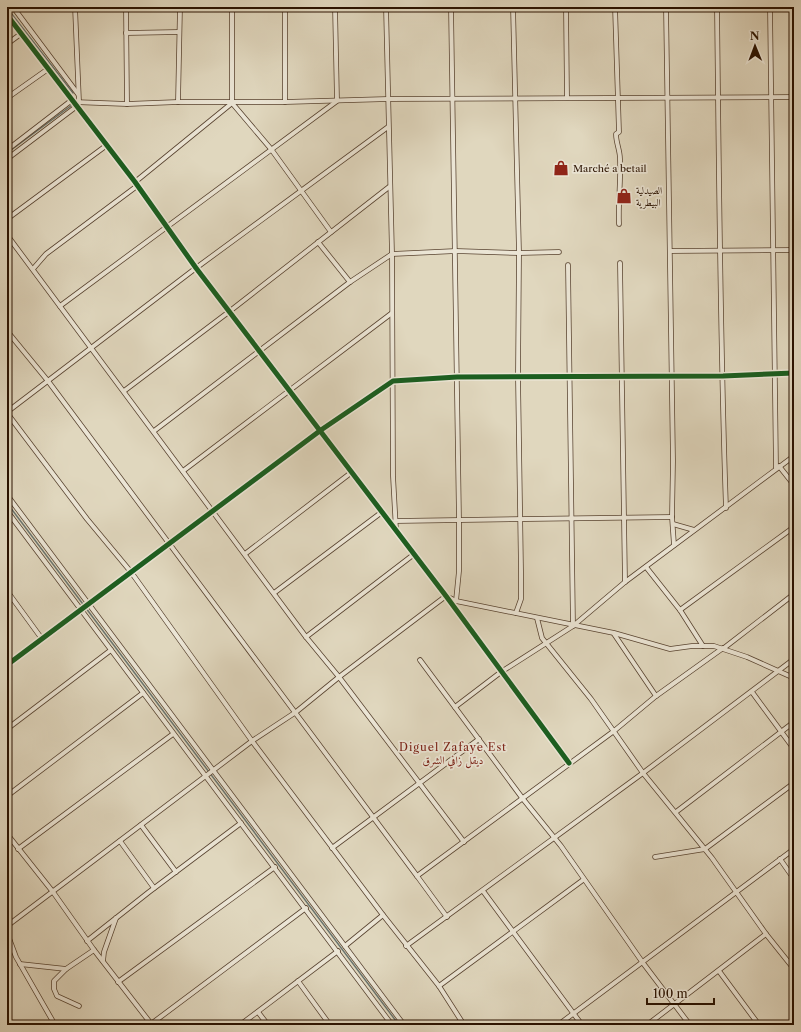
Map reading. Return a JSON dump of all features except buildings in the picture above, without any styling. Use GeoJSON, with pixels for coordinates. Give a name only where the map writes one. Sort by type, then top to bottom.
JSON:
{"type":"FeatureCollection","features":[{"type":"Feature","properties":{"kind":"street"},"geometry":{"type":"LineString","coordinates":[[13,7],[78,94]]}},
{"type":"Feature","properties":{"kind":"street"},"geometry":{"type":"LineString","coordinates":[[7,159],[76,103],[78,94],[75,7]]}},
{"type":"Feature","properties":{"kind":"street"},"geometry":{"type":"LineString","coordinates":[[126,7],[127,104]]}},
{"type":"Feature","properties":{"kind":"street"},"geometry":{"type":"LineString","coordinates":[[178,102],[180,7]]}},
{"type":"Feature","properties":{"kind":"street"},"geometry":{"type":"LineString","coordinates":[[232,7],[232,103],[271,149],[331,232]]}},
{"type":"Feature","properties":{"kind":"street"},"geometry":{"type":"LineString","coordinates":[[285,7],[285,102]]}},
{"type":"Feature","properties":{"kind":"street"},"geometry":{"type":"LineString","coordinates":[[335,7],[337,101]]}},
{"type":"Feature","properties":{"kind":"street"},"geometry":{"type":"LineString","coordinates":[[386,7],[389,187],[392,254],[393,476],[396,531]]}},
{"type":"Feature","properties":{"kind":"street"},"geometry":{"type":"LineString","coordinates":[[451,7],[456,251],[459,521],[459,570],[456,601]]}},
{"type":"Feature","properties":{"kind":"street"},"geometry":{"type":"LineString","coordinates":[[514,7],[519,253],[518,377],[521,519],[521,600],[516,613]]}},
{"type":"Feature","properties":{"kind":"street"},"geometry":{"type":"LineString","coordinates":[[566,7],[567,98]]}},
{"type":"Feature","properties":{"kind":"street"},"geometry":{"type":"LineString","coordinates":[[615,7],[619,132],[616,134],[616,140],[620,147],[621,190],[618,199],[619,224]]}},
{"type":"Feature","properties":{"kind":"street"},"geometry":{"type":"LineString","coordinates":[[666,7],[672,376],[672,517],[674,545]]}},
{"type":"Feature","properties":{"kind":"street"},"geometry":{"type":"LineString","coordinates":[[717,7],[719,98],[718,172],[726,508]]}},
{"type":"Feature","properties":{"kind":"street"},"geometry":{"type":"LineString","coordinates":[[770,7],[772,98],[772,251],[778,467],[794,485]]}},
{"type":"Feature","properties":{"kind":"street"},"geometry":{"type":"LineString","coordinates":[[7,15],[76,103],[196,268],[321,430],[569,763]]}},
{"type":"Feature","properties":{"kind":"street"},"geometry":{"type":"LineString","coordinates":[[126,33],[180,32]]}},
{"type":"Feature","properties":{"kind":"street"},"geometry":{"type":"LineString","coordinates":[[7,44],[22,33]]}},
{"type":"Feature","properties":{"kind":"street"},"geometry":{"type":"LineString","coordinates":[[7,98],[48,69]]}},
{"type":"Feature","properties":{"kind":"street"},"geometry":{"type":"LineString","coordinates":[[7,150],[76,103],[127,104],[388,99],[794,97]]}},
{"type":"Feature","properties":{"kind":"street"},"geometry":{"type":"LineString","coordinates":[[60,306],[337,101]]}},
{"type":"Feature","properties":{"kind":"street"},"geometry":{"type":"LineString","coordinates":[[33,269],[46,254],[136,184],[232,103]]}},
{"type":"Feature","properties":{"kind":"street"},"geometry":{"type":"LineString","coordinates":[[388,127],[300,190],[7,412],[87,519],[131,572],[252,741],[382,915],[439,986],[464,1025]]}},
{"type":"Feature","properties":{"kind":"street"},"geometry":{"type":"LineString","coordinates":[[7,219],[107,145]]}},
{"type":"Feature","properties":{"kind":"street"},"geometry":{"type":"LineString","coordinates":[[124,391],[230,311],[389,187]]}},
{"type":"Feature","properties":{"kind":"street"},"geometry":{"type":"LineString","coordinates":[[7,235],[306,637],[339,677],[464,842]]}},
{"type":"Feature","properties":{"kind":"street"},"geometry":{"type":"LineString","coordinates":[[318,242],[350,282]]}},
{"type":"Feature","properties":{"kind":"street"},"geometry":{"type":"LineString","coordinates":[[670,251],[794,250]]}},
{"type":"Feature","properties":{"kind":"street"},"geometry":{"type":"LineString","coordinates":[[154,431],[350,282],[392,254],[456,251],[519,253],[559,252]]}},
{"type":"Feature","properties":{"kind":"street"},"geometry":{"type":"LineString","coordinates":[[620,264],[622,518],[625,538],[625,582]]}},
{"type":"Feature","properties":{"kind":"street"},"geometry":{"type":"LineString","coordinates":[[568,265],[573,626]]}},
{"type":"Feature","properties":{"kind":"street"},"geometry":{"type":"LineString","coordinates":[[183,472],[392,313]]}},
{"type":"Feature","properties":{"kind":"street"},"geometry":{"type":"LineString","coordinates":[[7,331],[48,381],[296,712],[447,917]]}},
{"type":"Feature","properties":{"kind":"street"},"geometry":{"type":"LineString","coordinates":[[7,665],[321,430],[393,381],[457,377],[723,376],[794,373]]}},
{"type":"Feature","properties":{"kind":"street"},"geometry":{"type":"LineString","coordinates":[[455,707],[501,672],[573,626],[625,582],[794,456]]}},
{"type":"Feature","properties":{"kind":"street"},"geometry":{"type":"LineString","coordinates":[[245,554],[352,472]]}},
{"type":"Feature","properties":{"kind":"street"},"geometry":{"type":"LineString","coordinates":[[7,495],[85,607],[111,650],[306,908],[392,1025]]}},
{"type":"Feature","properties":{"kind":"street"},"geometry":{"type":"LineString","coordinates":[[7,511],[85,607],[213,772],[404,1025]]}},
{"type":"Feature","properties":{"kind":"street"},"geometry":{"type":"LineString","coordinates":[[274,592],[382,512]]}},
{"type":"Feature","properties":{"kind":"street"},"geometry":{"type":"LineString","coordinates":[[395,521],[672,517]]}},
{"type":"Feature","properties":{"kind":"street"},"geometry":{"type":"LineString","coordinates":[[673,524],[694,530]]}},
{"type":"Feature","properties":{"kind":"street"},"geometry":{"type":"LineString","coordinates":[[680,610],[794,527]]}},
{"type":"Feature","properties":{"kind":"street"},"geometry":{"type":"LineString","coordinates":[[306,637],[413,555]]}},
{"type":"Feature","properties":{"kind":"street"},"geometry":{"type":"LineString","coordinates":[[646,567],[680,610],[703,646]]}},
{"type":"Feature","properties":{"kind":"street"},"geometry":{"type":"LineString","coordinates":[[7,591],[42,639]]}},
{"type":"Feature","properties":{"kind":"street"},"geometry":{"type":"LineString","coordinates":[[417,876],[614,731],[656,696],[723,648],[794,594]]}},
{"type":"Feature","properties":{"kind":"street"},"geometry":{"type":"LineString","coordinates":[[446,596],[456,601],[573,626],[614,633],[670,649],[703,646],[723,648],[779,670],[794,678]]}},
{"type":"Feature","properties":{"kind":"street"},"geometry":{"type":"LineString","coordinates":[[7,926],[120,840],[207,777],[252,741],[296,712],[339,677],[446,596]]}},
{"type":"Feature","properties":{"kind":"street"},"geometry":{"type":"LineString","coordinates":[[537,618],[542,638],[614,731],[644,773],[738,892],[766,934],[794,969]]}},
{"type":"Feature","properties":{"kind":"street"},"geometry":{"type":"LineString","coordinates":[[614,633],[656,696]]}},
{"type":"Feature","properties":{"kind":"street"},"geometry":{"type":"LineString","coordinates":[[7,729],[111,650]]}},
{"type":"Feature","properties":{"kind":"street"},"geometry":{"type":"LineString","coordinates":[[406,946],[644,773],[794,659]]}},
{"type":"Feature","properties":{"kind":"street"},"geometry":{"type":"LineString","coordinates":[[420,660],[523,799],[561,846],[583,880],[690,1025]]}},
{"type":"Feature","properties":{"kind":"street"},"geometry":{"type":"LineString","coordinates":[[752,692],[794,749]]}},
{"type":"Feature","properties":{"kind":"street"},"geometry":{"type":"LineString","coordinates":[[7,796],[143,693]]}},
{"type":"Feature","properties":{"kind":"street"},"geometry":{"type":"LineString","coordinates":[[676,812],[794,722]]}},
{"type":"Feature","properties":{"kind":"street"},"geometry":{"type":"LineString","coordinates":[[18,849],[173,734]]}},
{"type":"Feature","properties":{"kind":"street"},"geometry":{"type":"LineString","coordinates":[[332,848],[479,739]]}},
{"type":"Feature","properties":{"kind":"street"},"geometry":{"type":"LineString","coordinates":[[655,857],[705,849],[794,783]]}},
{"type":"Feature","properties":{"kind":"street"},"geometry":{"type":"LineString","coordinates":[[87,941],[154,888],[242,823]]}},
{"type":"Feature","properties":{"kind":"street"},"geometry":{"type":"LineString","coordinates":[[141,825],[176,872]]}},
{"type":"Feature","properties":{"kind":"street"},"geometry":{"type":"LineString","coordinates":[[7,834],[53,892],[87,941],[151,1025],[306,908]]}},
{"type":"Feature","properties":{"kind":"street"},"geometry":{"type":"LineString","coordinates":[[120,840],[154,888]]}},
{"type":"Feature","properties":{"kind":"street"},"geometry":{"type":"LineString","coordinates":[[558,1025],[738,892],[794,848]]}},
{"type":"Feature","properties":{"kind":"street"},"geometry":{"type":"LineString","coordinates":[[780,859],[794,879]]}},
{"type":"Feature","properties":{"kind":"street"},"geometry":{"type":"LineString","coordinates":[[118,982],[275,867]]}},
{"type":"Feature","properties":{"kind":"street"},"geometry":{"type":"LineString","coordinates":[[439,986],[583,880]]}},
{"type":"Feature","properties":{"kind":"street"},"geometry":{"type":"LineString","coordinates":[[483,890],[512,932],[582,1025]]}},
{"type":"Feature","properties":{"kind":"street"},"geometry":{"type":"LineString","coordinates":[[345,946],[382,915]]}},
{"type":"Feature","properties":{"kind":"street"},"geometry":{"type":"LineString","coordinates":[[103,962],[104,952],[116,918]]}},
{"type":"Feature","properties":{"kind":"street"},"geometry":{"type":"LineString","coordinates":[[7,933],[20,964],[55,1025]]}},
{"type":"Feature","properties":{"kind":"street"},"geometry":{"type":"LineString","coordinates":[[647,1025],[766,934]]}},
{"type":"Feature","properties":{"kind":"street"},"geometry":{"type":"LineString","coordinates":[[79,1006],[57,996],[54,989],[54,981],[66,969],[94,950]]}},
{"type":"Feature","properties":{"kind":"street"},"geometry":{"type":"LineString","coordinates":[[240,1025],[338,951]]}},
{"type":"Feature","properties":{"kind":"street"},"geometry":{"type":"LineString","coordinates":[[20,964],[66,969]]}},
{"type":"Feature","properties":{"kind":"street"},"geometry":{"type":"LineString","coordinates":[[719,971],[759,1025]]}},
{"type":"Feature","properties":{"kind":"street"},"geometry":{"type":"LineString","coordinates":[[298,981],[330,1025]]}},
{"type":"Feature","properties":{"kind":"street"},"geometry":{"type":"LineString","coordinates":[[258,1012],[268,1025]]}},
{"type":"Feature","properties":{"kind":"waterway"},"geometry":{"type":"LineString","coordinates":[[7,8],[73,93]]}},
{"type":"Feature","properties":{"kind":"waterway"},"geometry":{"type":"LineString","coordinates":[[7,153],[72,105]]}},
{"type":"Feature","properties":{"kind":"waterway"},"geometry":{"type":"LineString","coordinates":[[7,503],[399,1025]]}},
{"type":"Feature","properties":{"kind":"cycle path"},"geometry":{"type":"LineString","coordinates":[[7,15],[135,182],[196,268],[446,596],[569,763]]}},
{"type":"Feature","properties":{"kind":"cycle path"},"geometry":{"type":"LineString","coordinates":[[7,665],[321,430],[393,381],[457,377],[723,376],[794,373]]}},
{"type":"Feature","properties":{"kind":"place","name":"Marché a betail"},"geometry":{"type":"Point","coordinates":[561,168]}},
{"type":"Feature","properties":{"kind":"place","name":"الصيدلية البيطرية"},"geometry":{"type":"Point","coordinates":[624,196]}},
{"type":"Feature","properties":{"kind":"district","name":"Diguel Zafaye Est ديقل زافي الشرق"},"geometry":{"type":"Point","coordinates":[453,753]}}]}
